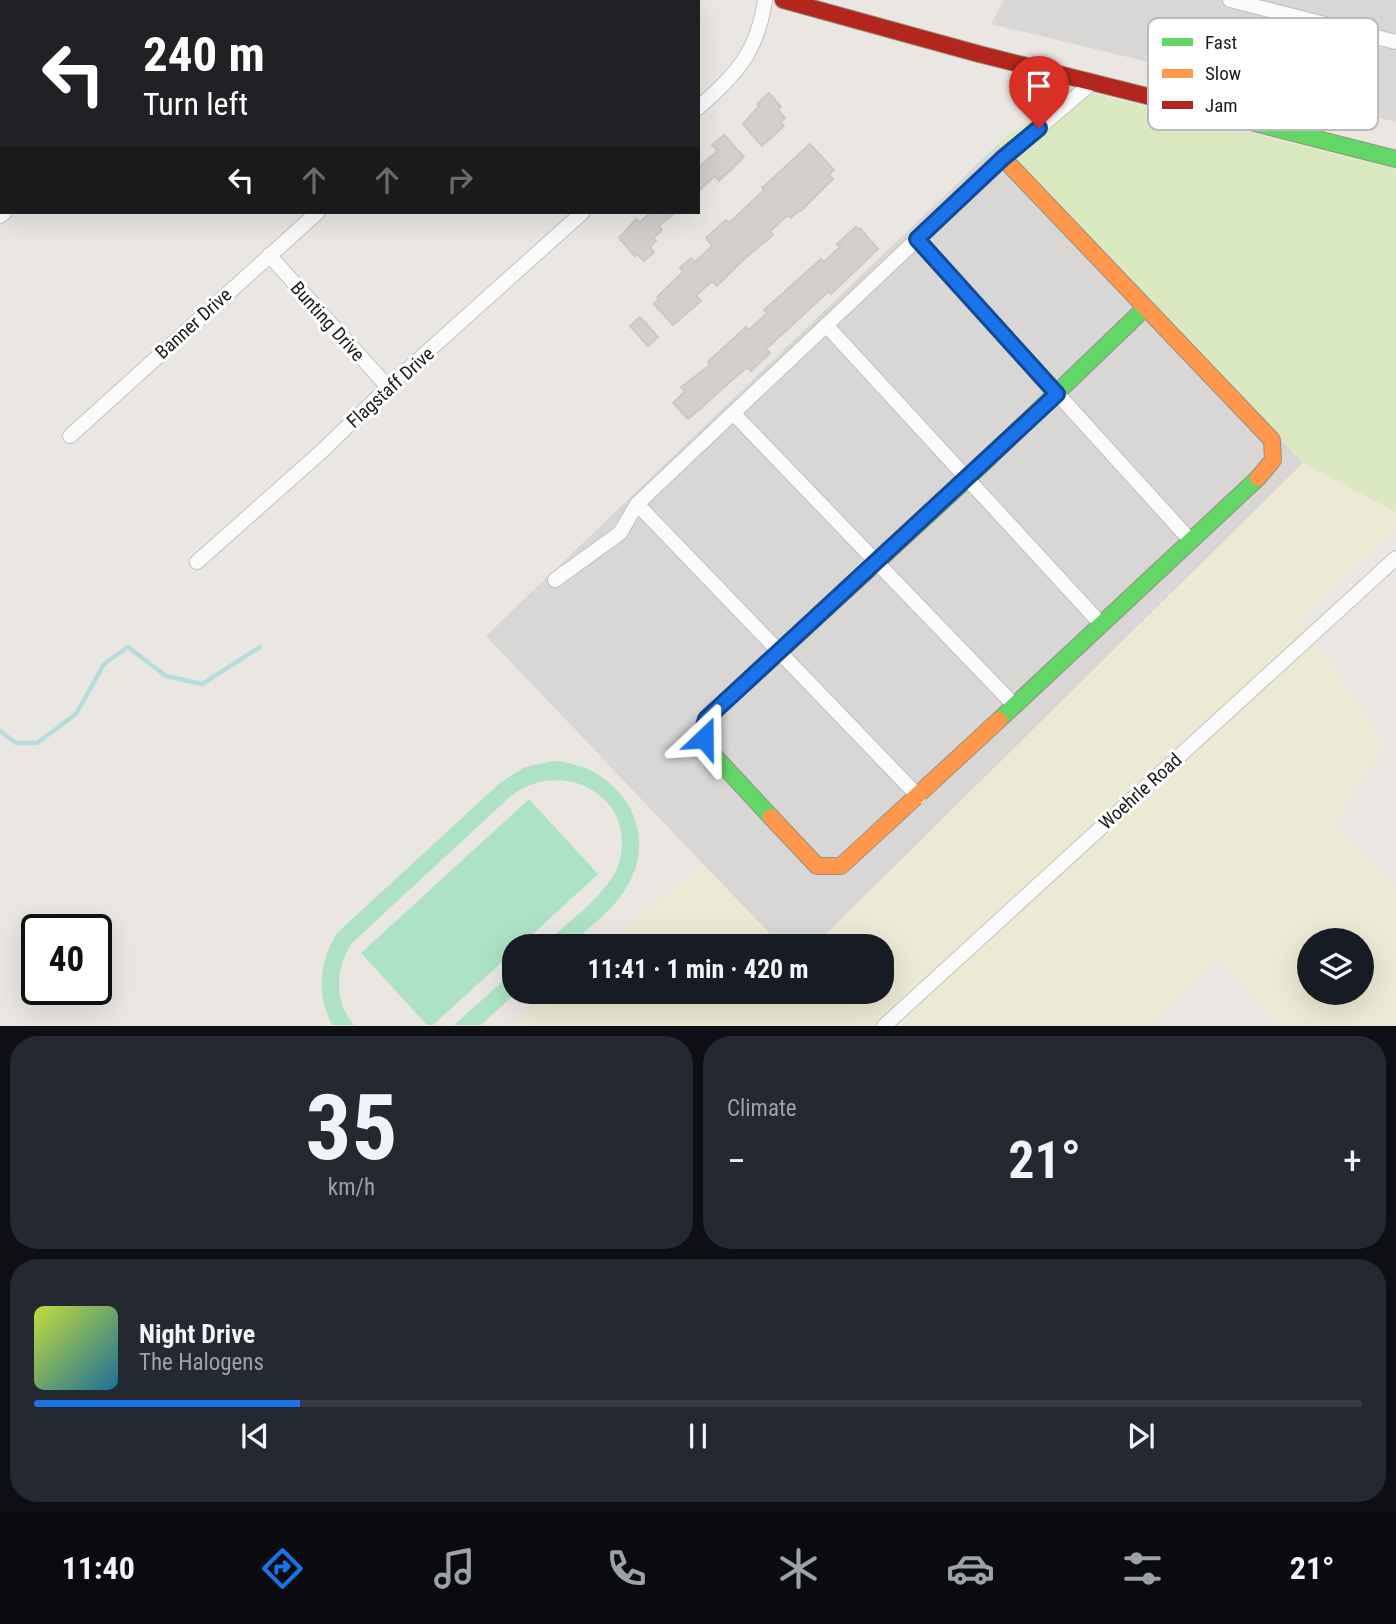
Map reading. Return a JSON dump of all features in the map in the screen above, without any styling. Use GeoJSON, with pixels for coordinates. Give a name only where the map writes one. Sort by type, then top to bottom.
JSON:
{"type":"FeatureCollection","features":[{"type":"Feature","properties":{"kind":"street"},"geometry":{"type":"LineString","coordinates":[[700,106],[742,63],[755,41],[765,0]]}},
{"type":"Feature","properties":{"kind":"street"},"geometry":{"type":"LineString","coordinates":[[783,0],[1148,97]]}},
{"type":"Feature","properties":{"kind":"street"},"geometry":{"type":"LineString","coordinates":[[1230,0],[1301,18]]}},
{"type":"Feature","properties":{"kind":"street"},"geometry":{"type":"LineString","coordinates":[[1378,37],[1396,42]]}},
{"type":"Feature","properties":{"kind":"street"},"geometry":{"type":"LineString","coordinates":[[555,580],[620,533],[637,504],[1003,158],[1092,83]]}},
{"type":"Feature","properties":{"kind":"street"},"geometry":{"type":"LineString","coordinates":[[1280,130],[1396,159]]}},
{"type":"Feature","properties":{"kind":"street"},"geometry":{"type":"LineString","coordinates":[[1003,158],[1272,440],[1275,450],[1270,466],[919,797],[841,866],[813,864],[708,748],[703,730],[706,719],[1057,394],[1145,308]]}},
{"type":"Feature","properties":{"kind":"street","name":"Banner Drive"},"geometry":{"type":"LineString","coordinates":[[69,436],[316,214]]}},
{"type":"Feature","properties":{"kind":"street","name":"Flagstaff Drive"},"geometry":{"type":"LineString","coordinates":[[197,562],[581,214]]}},
{"type":"Feature","properties":{"kind":"street"},"geometry":{"type":"LineString","coordinates":[[917,239],[1191,541]]}},
{"type":"Feature","properties":{"kind":"street","name":"Bunting Drive"},"geometry":{"type":"LineString","coordinates":[[269,255],[387,387]]}},
{"type":"Feature","properties":{"kind":"street"},"geometry":{"type":"LineString","coordinates":[[826,325],[1101,624]]}},
{"type":"Feature","properties":{"kind":"street"},"geometry":{"type":"LineString","coordinates":[[733,413],[1015,706]]}},
{"type":"Feature","properties":{"kind":"street"},"geometry":{"type":"LineString","coordinates":[[637,504],[919,797]]}},
{"type":"Feature","properties":{"kind":"street","name":"Woehrle Road"},"geometry":{"type":"LineString","coordinates":[[884,1026],[1396,558]]}},
{"type":"Feature","properties":{"kind":"shaded area"},"geometry":{"type":"Polygon","coordinates":[[[1004,0],[1396,0],[1396,122],[1378,118],[1378,18],[1148,18],[1148,62],[991,24],[1004,0]]]}},
{"type":"Feature","properties":{"kind":"shaded area"},"geometry":{"type":"Polygon","coordinates":[[[998,144],[1303,463],[826,934],[770,934],[486,636],[998,144]]]}},
{"type":"Feature","properties":{"kind":"shaded area"},"geometry":{"type":"Polygon","coordinates":[[[1303,463],[1396,512],[1396,531],[1302,621],[1384,744],[1335,824],[1396,889],[1396,1025],[1278,1025],[1219,957],[1152,1025],[515,1026],[540,1004],[894,1004],[894,934],[826,934],[1303,463]]]}},
{"type":"Feature","properties":{"kind":"shaded area"},"geometry":{"type":"Polygon","coordinates":[[[702,863],[770,934],[621,934],[702,863]]]}},
{"type":"Feature","properties":{"kind":"green space"},"geometry":{"type":"Polygon","coordinates":[[[1070,88],[1148,107],[1148,130],[1239,130],[1396,169],[1396,512],[1303,463],[998,144],[1070,88]]]}},
{"type":"Feature","properties":{"kind":"green space"},"geometry":{"type":"Polygon","coordinates":[[[553,761],[576,765],[596,773],[613,786],[626,802],[635,821],[639,841],[637,863],[623,894],[582,934],[556,934],[605,888],[618,866],[622,842],[618,822],[609,804],[594,791],[576,783],[555,780],[533,784],[512,795],[351,944],[342,965],[339,986],[343,1006],[354,1025],[332,1025],[324,1002],[322,979],[326,956],[337,933],[501,782],[525,767],[553,761]]]}},
{"type":"Feature","properties":{"kind":"green space"},"geometry":{"type":"Polygon","coordinates":[[[529,799],[598,874],[533,934],[502,934],[502,962],[433,1025],[427,1025],[361,953],[529,799]]]}},
{"type":"Feature","properties":{"kind":"green space"},"geometry":{"type":"Polygon","coordinates":[[[502,982],[504,1004],[481,1025],[454,1025],[502,982]]]}},
{"type":"Feature","properties":{"kind":"building"},"geometry":{"type":"Polygon","coordinates":[[[769,93],[781,107],[778,110],[785,118],[780,122],[784,126],[762,146],[743,124],[759,106],[757,104],[769,93]]]}},
{"type":"Feature","properties":{"kind":"building"},"geometry":{"type":"Polygon","coordinates":[[[724,135],[744,157],[719,181],[715,176],[700,189],[700,166],[717,150],[712,145],[724,135]]]}},
{"type":"Feature","properties":{"kind":"building"},"geometry":{"type":"Polygon","coordinates":[[[810,144],[834,170],[829,175],[833,179],[801,211],[791,218],[788,215],[770,231],[773,235],[717,286],[712,281],[696,296],[701,301],[673,325],[654,304],[659,299],[657,297],[683,272],[680,268],[691,258],[695,262],[712,246],[706,238],[726,220],[729,223],[810,144]]]}},
{"type":"Feature","properties":{"kind":"building"},"geometry":{"type":"Polygon","coordinates":[[[649,214],[674,214],[659,226],[662,230],[653,238],[656,241],[650,247],[654,252],[644,261],[637,254],[635,256],[619,238],[636,219],[640,222],[649,214]]]}},
{"type":"Feature","properties":{"kind":"building"},"geometry":{"type":"Polygon","coordinates":[[[856,227],[860,228],[878,249],[831,294],[829,291],[766,349],[770,353],[751,371],[747,367],[688,419],[673,403],[685,391],[681,387],[710,365],[708,362],[746,327],[749,330],[767,313],[764,310],[821,259],[824,262],[840,247],[837,244],[856,227]]]}},
{"type":"Feature","properties":{"kind":"building"},"geometry":{"type":"Polygon","coordinates":[[[640,317],[658,337],[648,346],[630,326],[640,317]]]}},
{"type":"Feature","properties":{"kind":"waterway"},"geometry":{"type":"LineString","coordinates":[[0,731],[16,743],[37,743],[76,714],[104,664],[128,647],[166,676],[202,684],[260,647]]}},
{"type":"Feature","properties":{"kind":"traffic: fast"},"geometry":{"type":"LineString","coordinates":[[1282,130],[1396,159]]}},
{"type":"Feature","properties":{"kind":"traffic: fast"},"geometry":{"type":"LineString","coordinates":[[771,817],[707,748],[703,730],[706,719],[967,479],[1145,308]]}},
{"type":"Feature","properties":{"kind":"traffic: fast"},"geometry":{"type":"LineString","coordinates":[[999,720],[1258,478]]}},
{"type":"Feature","properties":{"kind":"traffic: slow"},"geometry":{"type":"LineString","coordinates":[[1003,158],[1272,440],[1273,460],[1258,478]]}},
{"type":"Feature","properties":{"kind":"traffic: slow"},"geometry":{"type":"LineString","coordinates":[[771,817],[817,866],[841,866],[999,720]]}},
{"type":"Feature","properties":{"kind":"traffic: jam"},"geometry":{"type":"LineString","coordinates":[[783,0],[979,54],[1148,96]]}},
{"type":"Feature","properties":{"kind":"route"},"geometry":{"type":"LineString","coordinates":[[704,738],[706,719],[1057,394],[917,239],[1039,128]]}}]}
